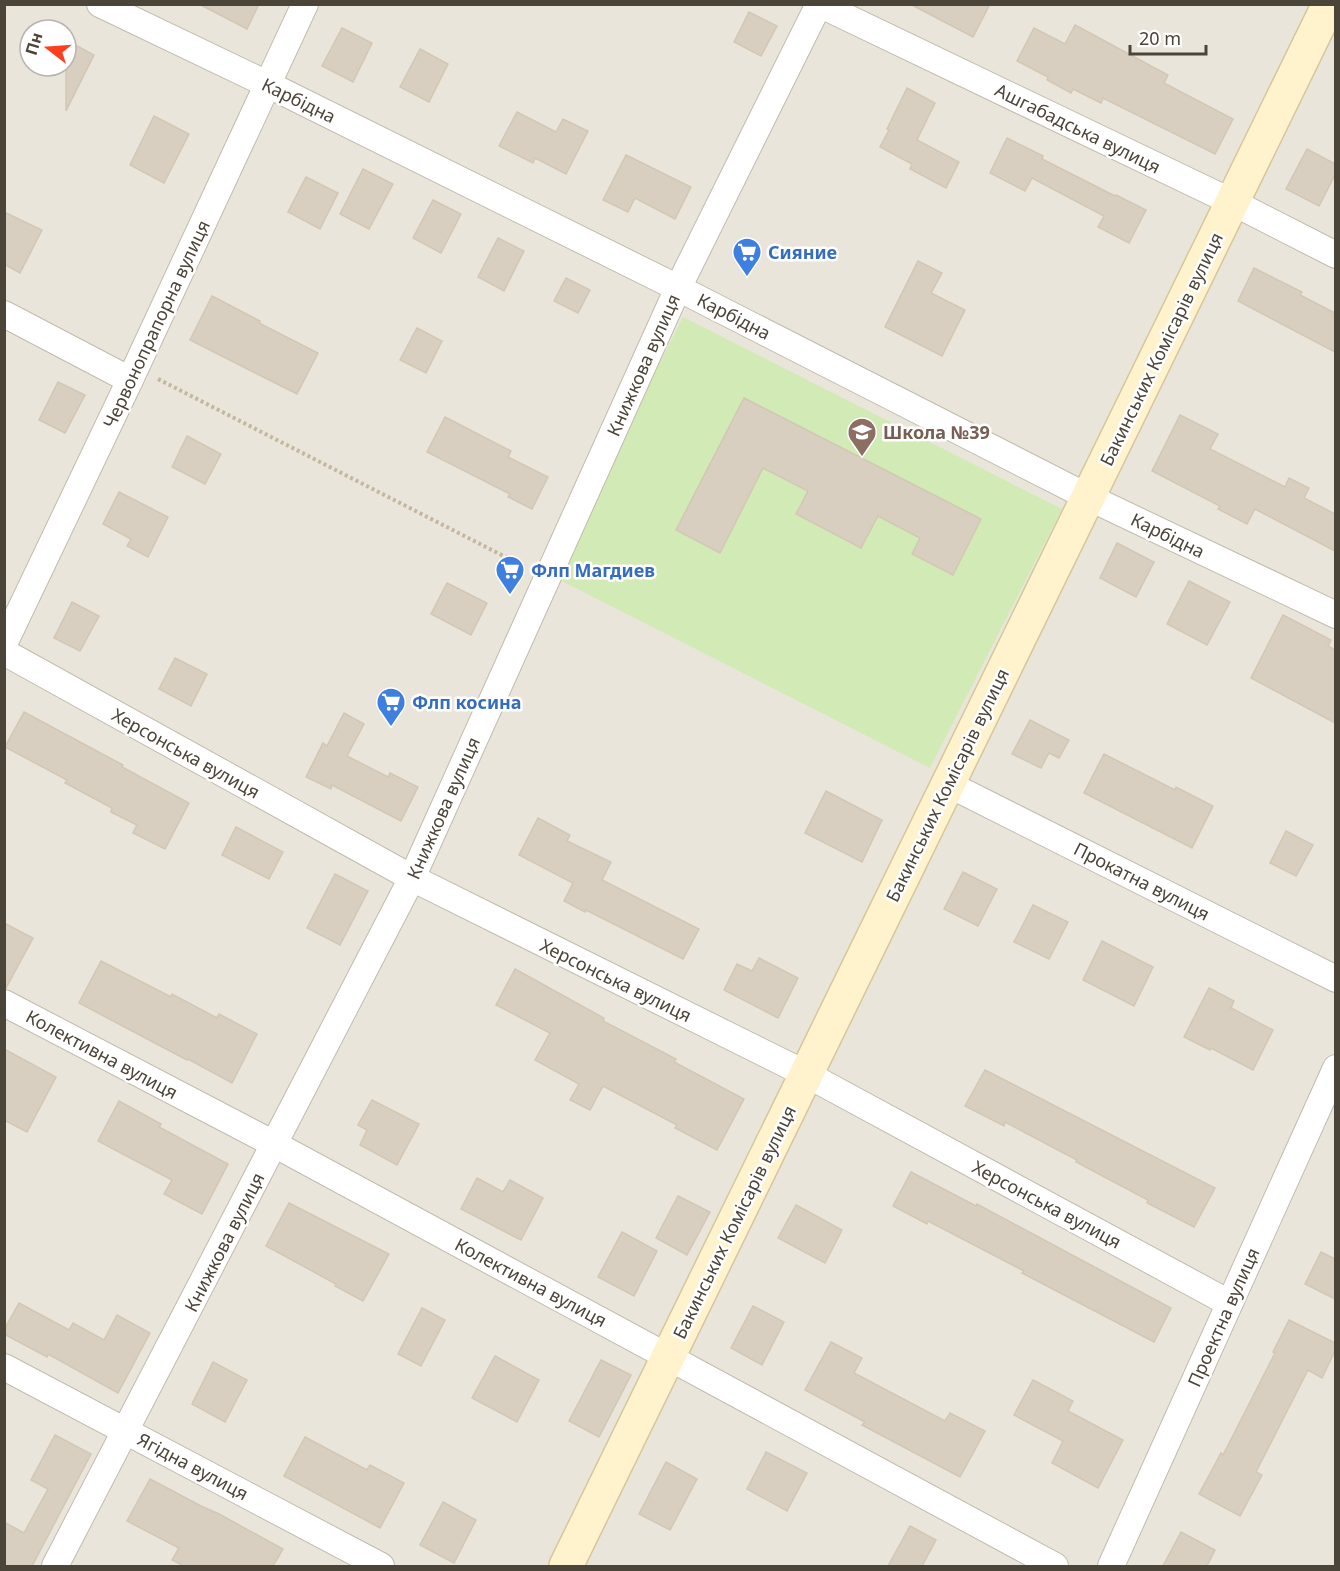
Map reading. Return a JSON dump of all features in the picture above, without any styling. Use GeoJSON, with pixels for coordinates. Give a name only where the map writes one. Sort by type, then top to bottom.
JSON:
{"type":"FeatureCollection","features":[{"type":"Feature","properties":{"kind":"street","name":"Карбідна"},"geometry":{"type":"LineString","coordinates":[[100,4],[267,84],[678,288],[1088,497],[1335,615]]}},
{"type":"Feature","properties":{"kind":"street","name":"Червонопрапорна вулиця"},"geometry":{"type":"LineString","coordinates":[[4,644],[133,374],[305,4]]}},
{"type":"Feature","properties":{"kind":"street","name":"Бакинських Комісарів вулиця"},"geometry":{"type":"LineString","coordinates":[[566,1566],[1329,4]]}},
{"type":"Feature","properties":{"kind":"street","name":"Ашгабадська вулиця"},"geometry":{"type":"LineString","coordinates":[[819,5],[1232,202],[1335,255]]}},
{"type":"Feature","properties":{"kind":"street","name":"Книжкова вулиця"},"geometry":{"type":"LineString","coordinates":[[55,1566],[412,878],[678,288],[819,5]]}},
{"type":"Feature","properties":{"kind":"street"},"geometry":{"type":"LineString","coordinates":[[4,314],[133,374]]}},
{"type":"Feature","properties":{"kind":"street","name":"Херсонська вулиця"},"geometry":{"type":"LineString","coordinates":[[4,652],[412,878],[806,1074],[1229,1303]]}},
{"type":"Feature","properties":{"kind":"street","name":"Прокатна вулиця"},"geometry":{"type":"LineString","coordinates":[[948,783],[1335,979]]}},
{"type":"Feature","properties":{"kind":"street","name":"Колективна вулиця"},"geometry":{"type":"LineString","coordinates":[[4,1003],[274,1144],[1055,1566]]}},
{"type":"Feature","properties":{"kind":"street","name":"Проектна вулиця"},"geometry":{"type":"LineString","coordinates":[[1112,1566],[1335,1068]]}},
{"type":"Feature","properties":{"kind":"street","name":"Ягідна вулиця"},"geometry":{"type":"LineString","coordinates":[[4,1367],[381,1566]]}},
{"type":"Feature","properties":{"kind":"path"},"geometry":{"type":"LineString","coordinates":[[133,374],[547,578]]}},
{"type":"Feature","properties":{"kind":"shaded area"},"geometry":{"type":"Polygon","coordinates":[[[5,5],[1335,5],[1335,1566],[5,1566],[5,5]]]}},
{"type":"Feature","properties":{"kind":"green space"},"geometry":{"type":"Polygon","coordinates":[[[683,317],[1062,509],[930,768],[552,576],[683,317]]]}},
{"type":"Feature","properties":{"kind":"building"},"geometry":{"type":"Polygon","coordinates":[[[199,4],[259,4],[247,29],[199,4]]]}},
{"type":"Feature","properties":{"kind":"building"},"geometry":{"type":"Polygon","coordinates":[[[910,4],[990,4],[973,37],[910,4]]]}},
{"type":"Feature","properties":{"kind":"building"},"geometry":{"type":"Polygon","coordinates":[[[749,12],[777,26],[761,56],[734,42],[749,12]]]}},
{"type":"Feature","properties":{"kind":"building"},"geometry":{"type":"Polygon","coordinates":[[[1075,25],[1168,75],[1164,83],[1233,119],[1215,154],[1103,98],[1101,103],[1073,89],[1071,93],[1047,80],[1048,77],[1017,61],[1034,28],[1065,44],[1075,25]]]}},
{"type":"Feature","properties":{"kind":"building"},"geometry":{"type":"Polygon","coordinates":[[[342,28],[372,43],[353,82],[322,66],[342,28]]]}},
{"type":"Feature","properties":{"kind":"building"},"geometry":{"type":"Polygon","coordinates":[[[78,46],[94,55],[66,111],[66,78],[78,78],[78,46]]]}},
{"type":"Feature","properties":{"kind":"building"},"geometry":{"type":"Polygon","coordinates":[[[420,49],[448,64],[429,102],[400,87],[420,49]]]}},
{"type":"Feature","properties":{"kind":"building"},"geometry":{"type":"Polygon","coordinates":[[[907,88],[935,103],[917,140],[959,162],[946,188],[910,169],[912,164],[880,147],[907,88]]]}},
{"type":"Feature","properties":{"kind":"building"},"geometry":{"type":"Polygon","coordinates":[[[517,112],[556,132],[563,119],[588,131],[566,174],[535,158],[533,163],[499,146],[517,112]]]}},
{"type":"Feature","properties":{"kind":"building"},"geometry":{"type":"Polygon","coordinates":[[[154,116],[189,134],[164,183],[130,165],[154,116]]]}},
{"type":"Feature","properties":{"kind":"building"},"geometry":{"type":"Polygon","coordinates":[[[1007,138],[1043,156],[1042,159],[1146,210],[1129,243],[1098,227],[1104,216],[1032,178],[1025,191],[990,173],[1007,138]]]}},
{"type":"Feature","properties":{"kind":"building"},"geometry":{"type":"Polygon","coordinates":[[[1307,149],[1335,164],[1335,175],[1319,206],[1286,189],[1307,149]]]}},
{"type":"Feature","properties":{"kind":"building"},"geometry":{"type":"Polygon","coordinates":[[[626,155],[691,187],[675,219],[635,198],[628,212],[603,200],[626,155]]]}},
{"type":"Feature","properties":{"kind":"building"},"geometry":{"type":"Polygon","coordinates":[[[363,169],[393,184],[369,229],[340,214],[363,169]]]}},
{"type":"Feature","properties":{"kind":"building"},"geometry":{"type":"Polygon","coordinates":[[[306,177],[338,193],[320,229],[288,212],[306,177]]]}},
{"type":"Feature","properties":{"kind":"building"},"geometry":{"type":"Polygon","coordinates":[[[433,200],[461,214],[441,253],[413,238],[433,200]]]}},
{"type":"Feature","properties":{"kind":"building"},"geometry":{"type":"Polygon","coordinates":[[[4,212],[42,230],[20,273],[4,264],[4,212]]]}},
{"type":"Feature","properties":{"kind":"building"},"geometry":{"type":"Polygon","coordinates":[[[498,238],[524,251],[504,291],[478,277],[498,238]]]}},
{"type":"Feature","properties":{"kind":"building"},"geometry":{"type":"Polygon","coordinates":[[[918,261],[942,273],[931,293],[965,310],[942,356],[885,327],[918,261]]]}},
{"type":"Feature","properties":{"kind":"building"},"geometry":{"type":"Polygon","coordinates":[[[1254,268],[1302,292],[1300,295],[1335,313],[1335,352],[1238,301],[1254,268]]]}},
{"type":"Feature","properties":{"kind":"building"},"geometry":{"type":"Polygon","coordinates":[[[566,278],[590,290],[578,313],[554,301],[566,278]]]}},
{"type":"Feature","properties":{"kind":"building"},"geometry":{"type":"Polygon","coordinates":[[[212,296],[318,353],[297,394],[190,340],[212,296]]]}},
{"type":"Feature","properties":{"kind":"building"},"geometry":{"type":"Polygon","coordinates":[[[417,328],[442,341],[426,373],[400,360],[417,328]]]}},
{"type":"Feature","properties":{"kind":"building"},"geometry":{"type":"Polygon","coordinates":[[[58,382],[85,395],[65,433],[39,420],[58,382]]]}},
{"type":"Feature","properties":{"kind":"building"},"geometry":{"type":"Polygon","coordinates":[[[744,398],[981,519],[953,575],[912,554],[920,538],[878,516],[861,548],[796,514],[808,491],[763,468],[720,553],[676,530],[744,398]]]}},
{"type":"Feature","properties":{"kind":"building"},"geometry":{"type":"Polygon","coordinates":[[[1180,415],[1218,434],[1210,449],[1285,487],[1289,478],[1309,488],[1304,498],[1335,514],[1335,551],[1255,509],[1247,524],[1218,509],[1220,506],[1152,471],[1180,415]]]}},
{"type":"Feature","properties":{"kind":"building"},"geometry":{"type":"Polygon","coordinates":[[[445,417],[511,451],[508,457],[548,477],[532,509],[508,497],[510,494],[427,452],[445,417]]]}},
{"type":"Feature","properties":{"kind":"building"},"geometry":{"type":"Polygon","coordinates":[[[187,436],[221,454],[205,484],[172,467],[187,436]]]}},
{"type":"Feature","properties":{"kind":"building"},"geometry":{"type":"Polygon","coordinates":[[[119,492],[168,517],[148,557],[127,546],[131,539],[103,524],[119,492]]]}},
{"type":"Feature","properties":{"kind":"building"},"geometry":{"type":"Polygon","coordinates":[[[1117,543],[1154,562],[1136,597],[1100,578],[1117,543]]]}},
{"type":"Feature","properties":{"kind":"building"},"geometry":{"type":"Polygon","coordinates":[[[1189,581],[1230,602],[1207,645],[1167,624],[1189,581]]]}},
{"type":"Feature","properties":{"kind":"building"},"geometry":{"type":"Polygon","coordinates":[[[447,583],[487,603],[471,635],[431,614],[447,583]]]}},
{"type":"Feature","properties":{"kind":"building"},"geometry":{"type":"Polygon","coordinates":[[[72,602],[99,616],[80,651],[54,638],[72,602]]]}},
{"type":"Feature","properties":{"kind":"building"},"geometry":{"type":"Polygon","coordinates":[[[1283,615],[1331,640],[1328,646],[1335,650],[1335,723],[1251,678],[1283,615]]]}},
{"type":"Feature","properties":{"kind":"building"},"geometry":{"type":"Polygon","coordinates":[[[175,658],[207,674],[191,706],[159,689],[175,658]]]}},
{"type":"Feature","properties":{"kind":"building"},"geometry":{"type":"Polygon","coordinates":[[[24,712],[189,803],[165,849],[133,833],[137,825],[111,812],[112,808],[65,783],[67,780],[5,747],[24,712]]]}},
{"type":"Feature","properties":{"kind":"building"},"geometry":{"type":"Polygon","coordinates":[[[344,713],[364,724],[347,756],[388,777],[390,773],[418,787],[401,821],[332,785],[331,789],[306,777],[323,743],[327,746],[344,713]]]}},
{"type":"Feature","properties":{"kind":"building"},"geometry":{"type":"Polygon","coordinates":[[[1030,720],[1069,740],[1059,758],[1049,753],[1041,768],[1012,754],[1030,720]]]}},
{"type":"Feature","properties":{"kind":"building"},"geometry":{"type":"Polygon","coordinates":[[[1104,754],[1175,790],[1176,787],[1213,806],[1192,848],[1084,793],[1104,754]]]}},
{"type":"Feature","properties":{"kind":"building"},"geometry":{"type":"Polygon","coordinates":[[[826,791],[882,820],[862,862],[805,833],[826,791]]]}},
{"type":"Feature","properties":{"kind":"building"},"geometry":{"type":"Polygon","coordinates":[[[538,818],[570,835],[567,841],[611,862],[602,880],[699,929],[683,959],[564,901],[573,883],[519,855],[538,818]]]}},
{"type":"Feature","properties":{"kind":"building"},"geometry":{"type":"Polygon","coordinates":[[[236,827],[283,852],[269,879],[222,855],[236,827]]]}},
{"type":"Feature","properties":{"kind":"building"},"geometry":{"type":"Polygon","coordinates":[[[1286,831],[1313,845],[1296,876],[1270,863],[1286,831]]]}},
{"type":"Feature","properties":{"kind":"building"},"geometry":{"type":"Polygon","coordinates":[[[963,872],[997,889],[978,926],[944,909],[963,872]]]}},
{"type":"Feature","properties":{"kind":"building"},"geometry":{"type":"Polygon","coordinates":[[[335,874],[368,891],[340,945],[307,928],[335,874]]]}},
{"type":"Feature","properties":{"kind":"building"},"geometry":{"type":"Polygon","coordinates":[[[1033,905],[1068,922],[1049,959],[1014,942],[1033,905]]]}},
{"type":"Feature","properties":{"kind":"building"},"geometry":{"type":"Polygon","coordinates":[[[4,923],[33,938],[6,988],[4,988],[4,923]]]}},
{"type":"Feature","properties":{"kind":"building"},"geometry":{"type":"Polygon","coordinates":[[[1102,941],[1153,967],[1134,1006],[1083,980],[1102,941]]]}},
{"type":"Feature","properties":{"kind":"building"},"geometry":{"type":"Polygon","coordinates":[[[759,958],[798,978],[778,1018],[724,990],[737,964],[752,971],[759,958]]]}},
{"type":"Feature","properties":{"kind":"building"},"geometry":{"type":"Polygon","coordinates":[[[101,961],[171,997],[172,994],[217,1018],[219,1014],[257,1034],[232,1083],[79,1003],[101,961]]]}},
{"type":"Feature","properties":{"kind":"building"},"geometry":{"type":"Polygon","coordinates":[[[515,969],[604,1018],[603,1021],[676,1059],[674,1062],[744,1099],[717,1150],[675,1128],[677,1125],[603,1086],[590,1110],[570,1100],[579,1084],[535,1060],[550,1033],[496,1005],[515,969]]]}},
{"type":"Feature","properties":{"kind":"building"},"geometry":{"type":"Polygon","coordinates":[[[1209,988],[1234,1001],[1231,1008],[1273,1030],[1253,1070],[1184,1037],[1209,988]]]}},
{"type":"Feature","properties":{"kind":"building"},"geometry":{"type":"Polygon","coordinates":[[[4,1049],[56,1077],[27,1132],[4,1120],[4,1049]]]}},
{"type":"Feature","properties":{"kind":"building"},"geometry":{"type":"Polygon","coordinates":[[[985,1070],[1215,1188],[1194,1227],[1147,1203],[1148,1200],[1076,1162],[1077,1160],[1005,1122],[1004,1126],[965,1106],[985,1070]]]}},
{"type":"Feature","properties":{"kind":"building"},"geometry":{"type":"Polygon","coordinates":[[[372,1100],[419,1124],[397,1165],[360,1145],[367,1130],[358,1125],[372,1100]]]}},
{"type":"Feature","properties":{"kind":"building"},"geometry":{"type":"Polygon","coordinates":[[[119,1101],[161,1124],[159,1127],[228,1164],[202,1214],[164,1194],[172,1180],[98,1141],[119,1101]]]}},
{"type":"Feature","properties":{"kind":"building"},"geometry":{"type":"Polygon","coordinates":[[[911,1172],[976,1206],[977,1204],[1171,1308],[1154,1342],[1022,1273],[1024,1271],[928,1221],[927,1224],[893,1206],[911,1172]]]}},
{"type":"Feature","properties":{"kind":"building"},"geometry":{"type":"Polygon","coordinates":[[[477,1178],[503,1192],[510,1180],[543,1198],[521,1240],[461,1209],[477,1178]]]}},
{"type":"Feature","properties":{"kind":"building"},"geometry":{"type":"Polygon","coordinates":[[[678,1196],[710,1212],[687,1255],[656,1238],[678,1196]]]}},
{"type":"Feature","properties":{"kind":"building"},"geometry":{"type":"Polygon","coordinates":[[[289,1203],[389,1254],[363,1301],[266,1246],[289,1203]]]}},
{"type":"Feature","properties":{"kind":"building"},"geometry":{"type":"Polygon","coordinates":[[[796,1205],[842,1230],[825,1263],[778,1238],[796,1205]]]}},
{"type":"Feature","properties":{"kind":"building"},"geometry":{"type":"Polygon","coordinates":[[[622,1232],[657,1251],[634,1296],[598,1277],[622,1232]]]}},
{"type":"Feature","properties":{"kind":"building"},"geometry":{"type":"Polygon","coordinates":[[[1321,1252],[1335,1259],[1335,1299],[1305,1284],[1321,1252]]]}},
{"type":"Feature","properties":{"kind":"building"},"geometry":{"type":"Polygon","coordinates":[[[19,1303],[69,1330],[73,1323],[104,1340],[117,1315],[150,1333],[118,1393],[48,1354],[47,1357],[4,1334],[19,1303]]]}},
{"type":"Feature","properties":{"kind":"building"},"geometry":{"type":"Polygon","coordinates":[[[753,1306],[784,1322],[762,1365],[731,1348],[753,1306]]]}},
{"type":"Feature","properties":{"kind":"building"},"geometry":{"type":"Polygon","coordinates":[[[422,1308],[445,1320],[421,1366],[398,1354],[422,1308]]]}},
{"type":"Feature","properties":{"kind":"building"},"geometry":{"type":"Polygon","coordinates":[[[1289,1320],[1335,1343],[1335,1351],[1322,1378],[1308,1370],[1256,1472],[1262,1475],[1240,1516],[1199,1494],[1221,1453],[1223,1455],[1275,1353],[1273,1352],[1289,1320]]]}},
{"type":"Feature","properties":{"kind":"building"},"geometry":{"type":"Polygon","coordinates":[[[831,1342],[862,1358],[854,1373],[945,1421],[950,1413],[985,1431],[960,1477],[862,1425],[865,1422],[805,1390],[831,1342]]]}},
{"type":"Feature","properties":{"kind":"building"},"geometry":{"type":"Polygon","coordinates":[[[495,1356],[539,1380],[517,1422],[472,1398],[495,1356]]]}},
{"type":"Feature","properties":{"kind":"building"},"geometry":{"type":"Polygon","coordinates":[[[601,1360],[631,1375],[599,1437],[569,1421],[601,1360]]]}},
{"type":"Feature","properties":{"kind":"building"},"geometry":{"type":"Polygon","coordinates":[[[213,1362],[247,1380],[225,1422],[192,1404],[213,1362]]]}},
{"type":"Feature","properties":{"kind":"building"},"geometry":{"type":"Polygon","coordinates":[[[1033,1380],[1073,1401],[1068,1411],[1123,1440],[1098,1488],[1052,1463],[1063,1441],[1014,1415],[1033,1380]]]}},
{"type":"Feature","properties":{"kind":"building"},"geometry":{"type":"Polygon","coordinates":[[[55,1435],[91,1454],[32,1566],[4,1566],[4,1522],[24,1533],[48,1489],[31,1480],[55,1435]]]}},
{"type":"Feature","properties":{"kind":"building"},"geometry":{"type":"Polygon","coordinates":[[[305,1437],[367,1470],[370,1465],[404,1483],[380,1528],[284,1476],[305,1437]]]}},
{"type":"Feature","properties":{"kind":"building"},"geometry":{"type":"Polygon","coordinates":[[[766,1452],[807,1473],[787,1511],[747,1489],[766,1452]]]}},
{"type":"Feature","properties":{"kind":"building"},"geometry":{"type":"Polygon","coordinates":[[[666,1462],[697,1479],[670,1530],[639,1514],[666,1462]]]}},
{"type":"Feature","properties":{"kind":"building"},"geometry":{"type":"Polygon","coordinates":[[[150,1479],[283,1549],[273,1566],[184,1566],[172,1560],[179,1548],[127,1521],[150,1479]]]}},
{"type":"Feature","properties":{"kind":"building"},"geometry":{"type":"Polygon","coordinates":[[[443,1502],[476,1520],[454,1563],[420,1545],[443,1502]]]}},
{"type":"Feature","properties":{"kind":"building"},"geometry":{"type":"Polygon","coordinates":[[[910,1526],[936,1540],[922,1566],[888,1566],[910,1526]]]}},
{"type":"Feature","properties":{"kind":"building"},"geometry":{"type":"Polygon","coordinates":[[[1181,1532],[1215,1550],[1207,1566],[1163,1566],[1181,1532]]]}},
{"type":"Feature","properties":{"kind":"place","name":"Сияние"},"geometry":{"type":"Point","coordinates":[747,278]}},
{"type":"Feature","properties":{"kind":"place","name":"Школа №39"},"geometry":{"type":"Point","coordinates":[862,458]}},
{"type":"Feature","properties":{"kind":"place","name":"Флп Магдиев"},"geometry":{"type":"Point","coordinates":[510,596]}},
{"type":"Feature","properties":{"kind":"place","name":"Флп косина"},"geometry":{"type":"Point","coordinates":[391,728]}}]}
